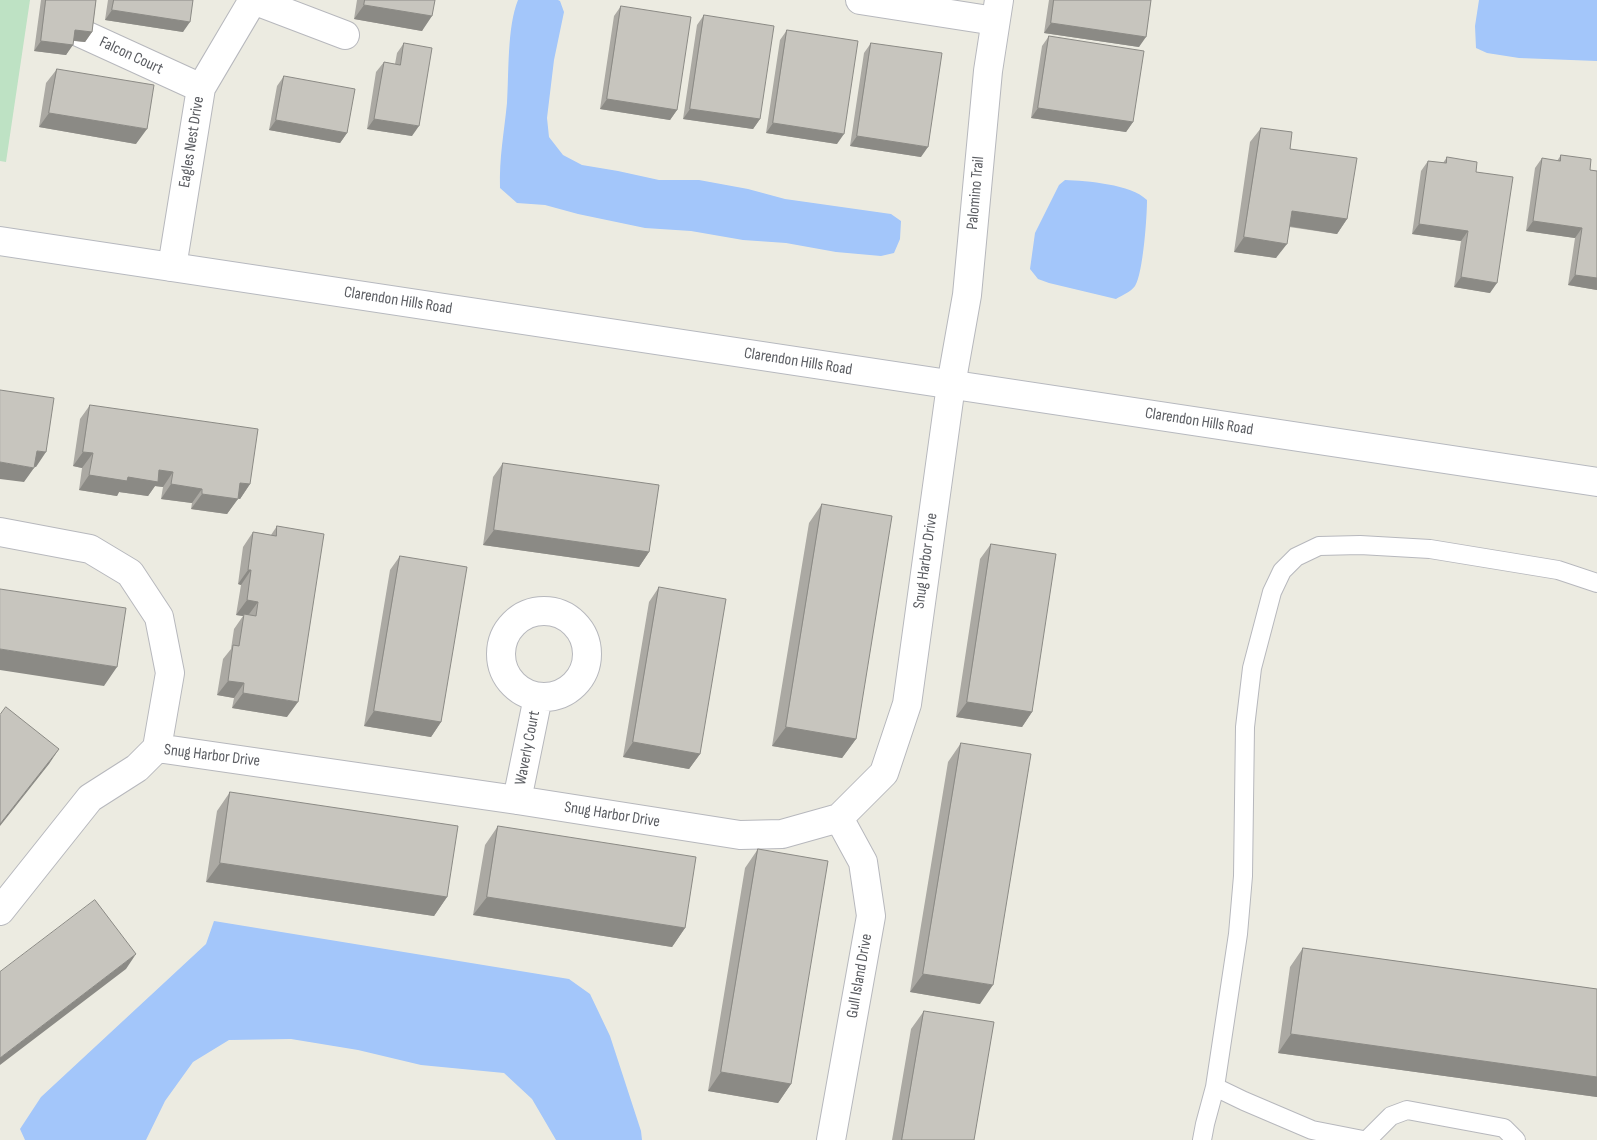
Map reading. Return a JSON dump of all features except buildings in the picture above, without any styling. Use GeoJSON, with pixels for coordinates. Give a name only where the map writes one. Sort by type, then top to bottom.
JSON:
{"type":"FeatureCollection","features":[{"type":"Feature","properties":{"kind":"street"},"geometry":{"type":"LineString","coordinates":[[253,0],[345,35]]}},
{"type":"Feature","properties":{"kind":"street","name":"Eagles Nest Drive"},"geometry":{"type":"LineString","coordinates":[[172,267],[201,88],[253,0]]}},
{"type":"Feature","properties":{"kind":"street"},"geometry":{"type":"LineString","coordinates":[[860,0],[997,11]]}},
{"type":"Feature","properties":{"kind":"street","name":"Palomino Trail"},"geometry":{"type":"LineString","coordinates":[[950,385],[967,295],[981,133],[997,11]]}},
{"type":"Feature","properties":{"kind":"street","name":"Falcon Court"},"geometry":{"type":"LineString","coordinates":[[61,24],[201,88]]}},
{"type":"Feature","properties":{"kind":"street","name":"Clarendon Hills Road"},"geometry":{"type":"LineString","coordinates":[[0,241],[1597,482]]}},
{"type":"Feature","properties":{"kind":"street","name":"Snug Harbor Drive"},"geometry":{"type":"LineString","coordinates":[[0,911],[90,798],[137,768],[157,748],[740,834],[782,834],[839,818],[884,773],[907,704],[950,385]]}},
{"type":"Feature","properties":{"kind":"street"},"geometry":{"type":"LineString","coordinates":[[0,532],[90,549],[130,573],[159,617],[170,673],[157,748]]}},
{"type":"Feature","properties":{"kind":"street","name":"Waverly Court"},"geometry":{"type":"LineString","coordinates":[[517,800],[538,697]]}},
{"type":"Feature","properties":{"kind":"street","name":"Gull Island Drive"},"geometry":{"type":"LineString","coordinates":[[831,1140],[871,916],[863,862],[839,818]]}},
{"type":"Feature","properties":{"kind":"lane"},"geometry":{"type":"LineString","coordinates":[[1202,1140],[1216,1087],[1238,934],[1243,876],[1244,727],[1252,668],[1272,592],[1282,571],[1296,557],[1319,546],[1360,545],[1450,552],[1558,570],[1597,583]]}},
{"type":"Feature","properties":{"kind":"lane"},"geometry":{"type":"LineString","coordinates":[[1216,1087],[1312,1130],[1365,1140],[1391,1116],[1408,1110],[1504,1128],[1516,1140]]}},
{"type":"Feature","properties":{"kind":"green space"},"geometry":{"type":"Polygon","coordinates":[[[0,0],[30,0],[6,162],[0,161],[0,0]]]}},
{"type":"Feature","properties":{"kind":"water"},"geometry":{"type":"Polygon","coordinates":[[[518,0],[558,0],[564,12],[554,60],[547,118],[549,137],[563,155],[582,165],[659,180],[699,180],[748,189],[785,199],[891,214],[901,221],[900,239],[894,253],[881,256],[836,252],[786,243],[743,240],[691,231],[645,228],[545,205],[517,203],[500,188],[500,177],[507,103],[510,37],[514,11],[518,0]]]}},
{"type":"Feature","properties":{"kind":"water"},"geometry":{"type":"Polygon","coordinates":[[[1479,0],[1597,0],[1597,61],[1519,58],[1487,53],[1476,48],[1475,26],[1479,0]]]}},
{"type":"Feature","properties":{"kind":"water"},"geometry":{"type":"Polygon","coordinates":[[[1065,180],[1120,187],[1131,190],[1147,200],[1144,244],[1138,279],[1135,286],[1129,292],[1116,299],[1049,283],[1038,279],[1030,269],[1035,233],[1059,185],[1065,180]]]}},
{"type":"Feature","properties":{"kind":"water"},"geometry":{"type":"Polygon","coordinates":[[[214,921],[569,979],[590,994],[610,1036],[641,1131],[642,1140],[556,1140],[532,1099],[504,1073],[421,1065],[358,1050],[291,1039],[229,1040],[193,1062],[165,1101],[146,1140],[25,1140],[20,1129],[41,1097],[206,944],[214,921]]]}}]}
